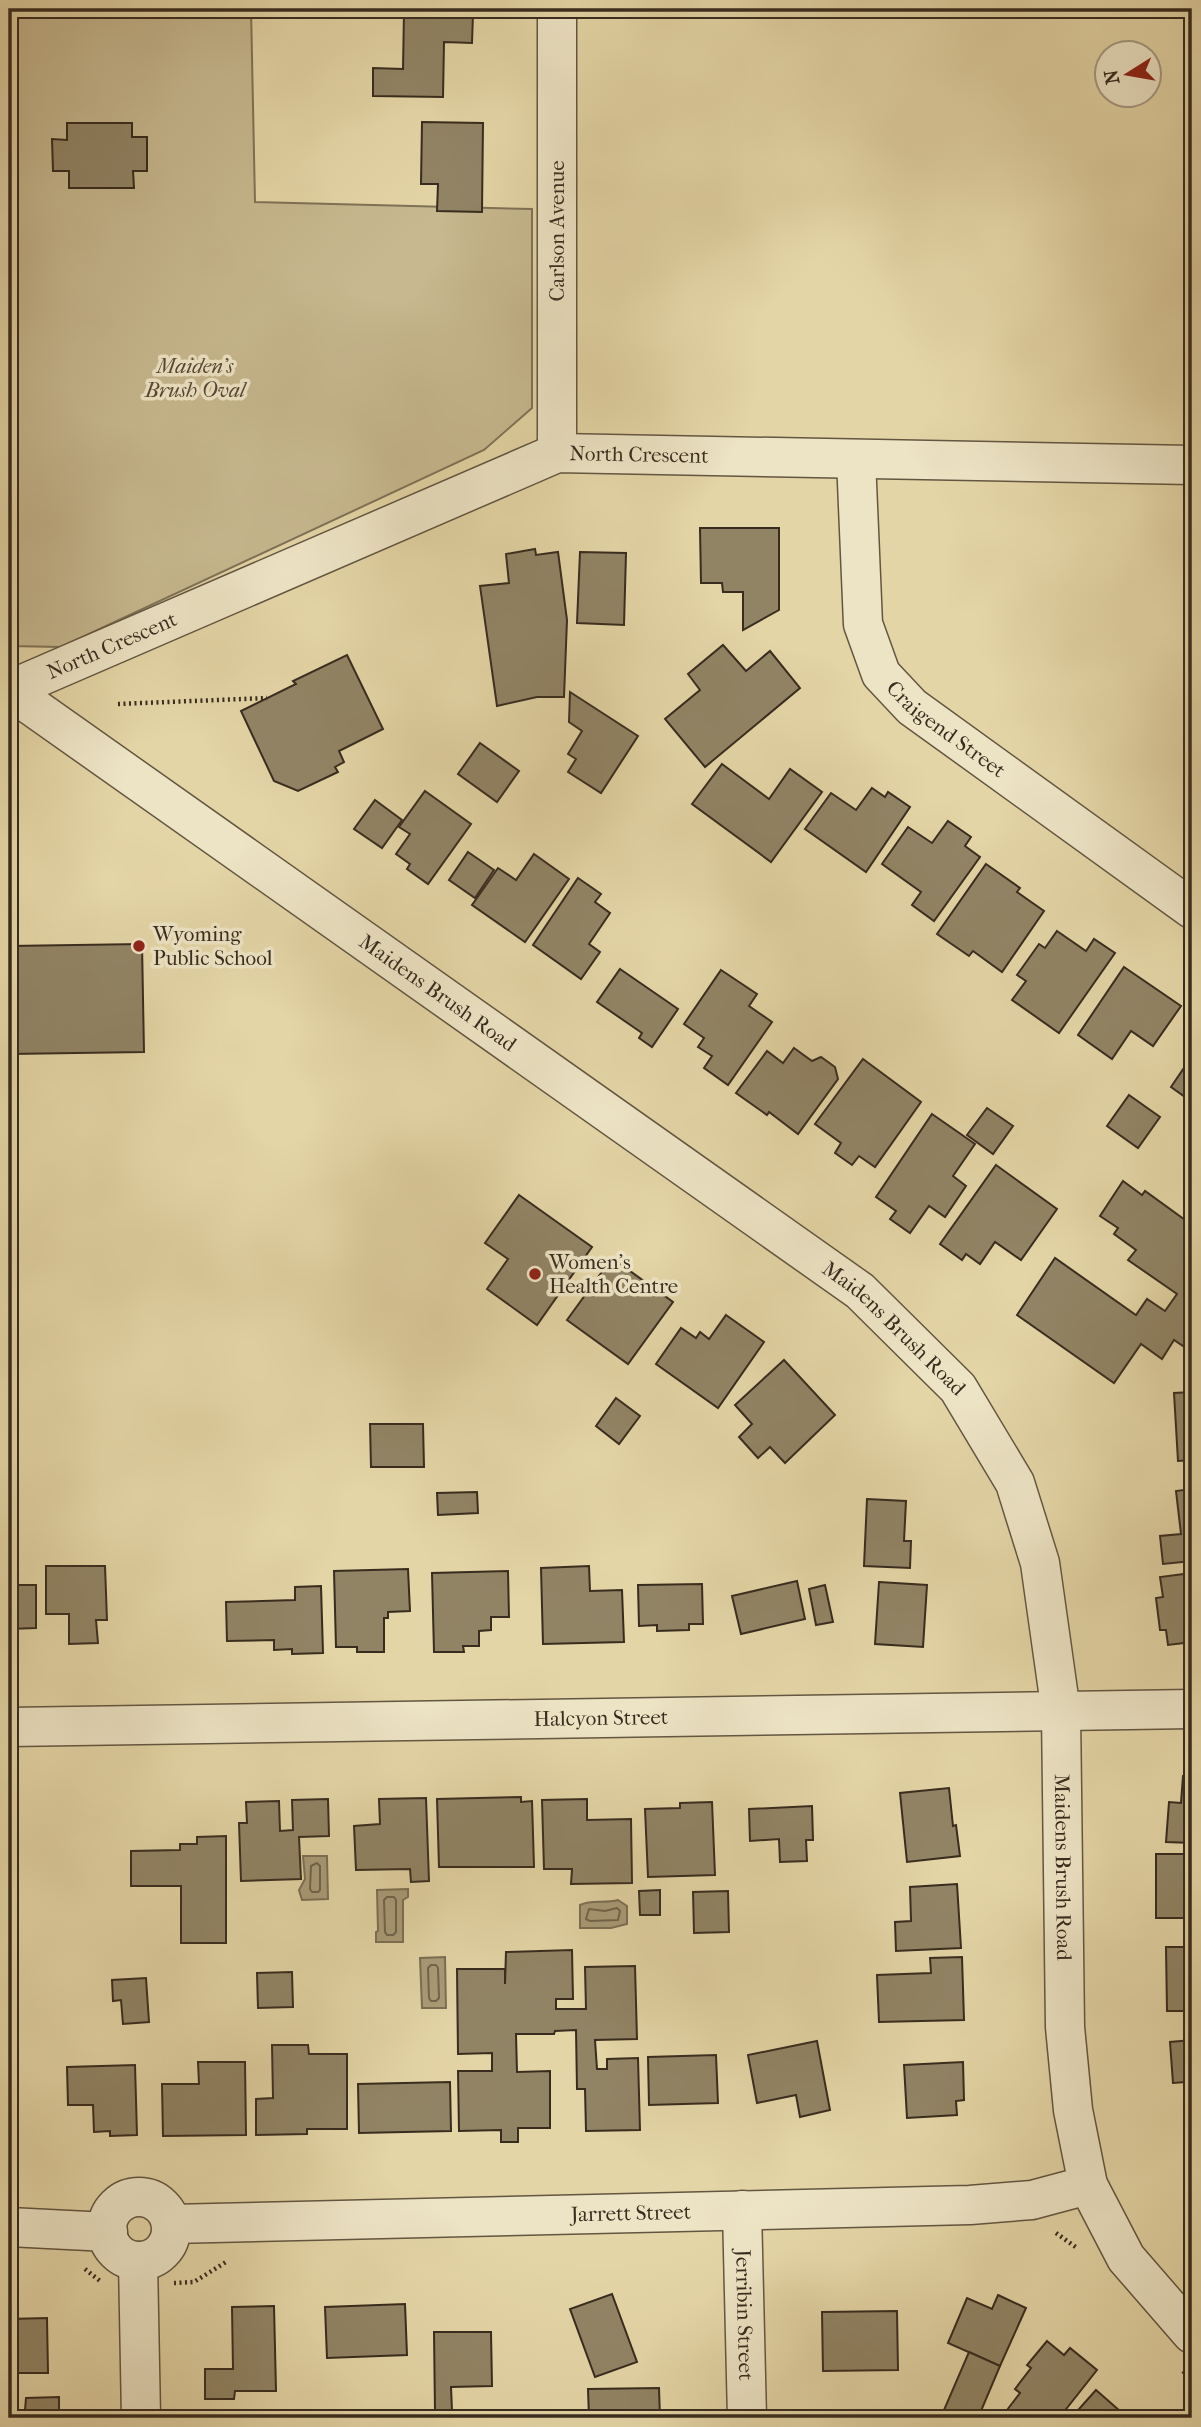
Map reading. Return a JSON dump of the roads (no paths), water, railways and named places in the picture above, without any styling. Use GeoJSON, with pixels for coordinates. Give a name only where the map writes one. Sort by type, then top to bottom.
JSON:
{"type":"FeatureCollection","features":[{"type":"Feature","properties":{"kind":"street","name":"Carlson Avenue"},"geometry":{"type":"LineString","coordinates":[[557,9],[557,453]]}},
{"type":"Feature","properties":{"kind":"street","name":"North Crescent"},"geometry":{"type":"LineString","coordinates":[[9,690],[557,453],[1192,465]]}},
{"type":"Feature","properties":{"kind":"street","name":"Craigend Street"},"geometry":{"type":"LineString","coordinates":[[856,459],[863,624],[881,674],[912,707],[1192,909]]}},
{"type":"Feature","properties":{"kind":"street","name":"Maidens Brush Road"},"geometry":{"type":"LineString","coordinates":[[9,690],[860,1291],[958,1388],[1015,1483],[1040,1563],[1060,1712],[1065,2027],[1073,2110],[1088,2185],[1126,2258],[1184,2348]]}},
{"type":"Feature","properties":{"kind":"street","name":"Halcyon Street"},"geometry":{"type":"LineString","coordinates":[[9,1727],[1192,1709]]}},
{"type":"Feature","properties":{"kind":"street","name":"Jarrett Street"},"geometry":{"type":"LineString","coordinates":[[171,2224],[970,2205],[1032,2200],[1088,2185]]}},
{"type":"Feature","properties":{"kind":"street"},"geometry":{"type":"LineString","coordinates":[[138,2273],[109,2241],[108,2221],[112,2211],[120,2203],[141,2196],[160,2205],[168,2213],[171,2224],[171,2233],[164,2250],[148,2260],[138,2273],[141,2418]]}},
{"type":"Feature","properties":{"kind":"street","name":"Jerribin Street"},"geometry":{"type":"LineString","coordinates":[[741,2210],[747,2418]]}},
{"type":"Feature","properties":{"kind":"street"},"geometry":{"type":"LineString","coordinates":[[9,2227],[108,2232]]}},
{"type":"Feature","properties":{"kind":"water"},"geometry":{"type":"Polygon","coordinates":[[[303,1856],[327,1856],[328,1899],[302,1900],[299,1890],[305,1879],[303,1856]]]}},
{"type":"Feature","properties":{"kind":"water"},"geometry":{"type":"Polygon","coordinates":[[[408,1889],[408,1897],[403,1900],[403,1942],[376,1942],[377,1890],[408,1889]]]}},
{"type":"Feature","properties":{"kind":"water"},"geometry":{"type":"Polygon","coordinates":[[[618,1900],[627,1906],[627,1924],[611,1928],[580,1928],[580,1905],[618,1900]]]}},
{"type":"Feature","properties":{"kind":"water"},"geometry":{"type":"Polygon","coordinates":[[[445,1957],[446,2008],[422,2008],[420,1958],[445,1957]]]}},
{"type":"Feature","properties":{"kind":"place","name":"Wyoming Public School"},"geometry":{"type":"Point","coordinates":[139,946]}},
{"type":"Feature","properties":{"kind":"place","name":"Women's Health Centre"},"geometry":{"type":"Point","coordinates":[535,1274]}},
{"type":"Feature","properties":{"kind":"park label","name":"Maiden's Brush Oval"},"geometry":{"type":"Point","coordinates":[195,378]}}]}
